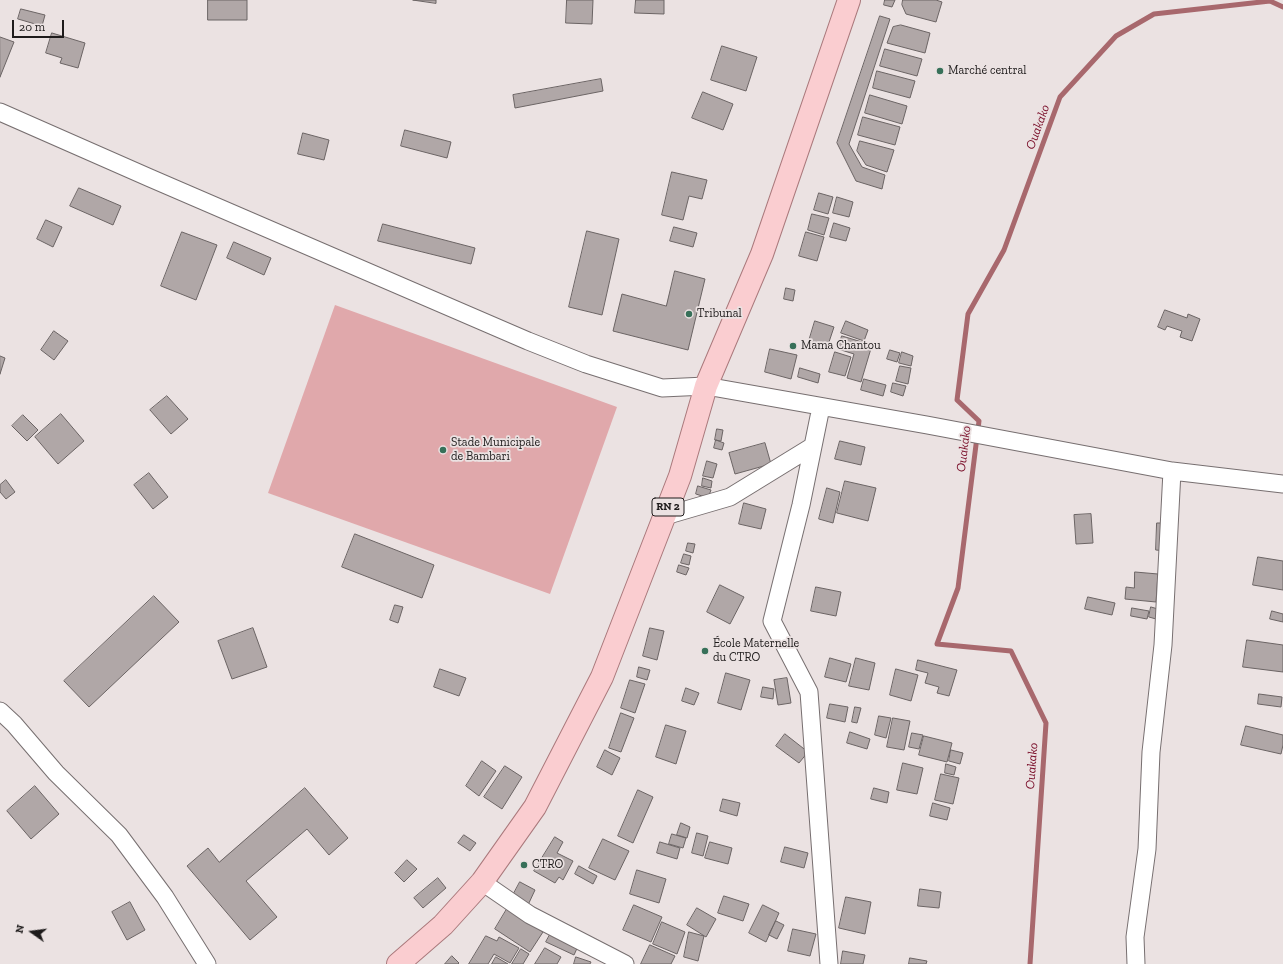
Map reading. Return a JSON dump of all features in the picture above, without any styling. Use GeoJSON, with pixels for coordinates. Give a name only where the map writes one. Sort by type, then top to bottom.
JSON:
{"type":"FeatureCollection","features":[{"type":"Feature","properties":{"kind":"main road","name":"RN 2"},"geometry":{"type":"LineString","coordinates":[[398,964],[443,925],[482,882],[535,807],[602,677],[680,476],[706,386],[762,254],[849,0]]}},
{"type":"Feature","properties":{"kind":"street"},"geometry":{"type":"LineString","coordinates":[[0,112],[520,338],[578,361],[662,388],[706,386],[927,425],[1172,471],[1283,484]]}},
{"type":"Feature","properties":{"kind":"street"},"geometry":{"type":"LineString","coordinates":[[821,407],[801,505],[772,621],[809,692],[829,964]]}},
{"type":"Feature","properties":{"kind":"street"},"geometry":{"type":"LineString","coordinates":[[665,516],[730,497],[813,446]]}},
{"type":"Feature","properties":{"kind":"street"},"geometry":{"type":"LineString","coordinates":[[1136,964],[1135,937],[1147,849],[1151,752],[1163,645],[1172,471]]}},
{"type":"Feature","properties":{"kind":"street"},"geometry":{"type":"LineString","coordinates":[[0,711],[14,724],[56,773],[119,835],[166,897],[207,964]]}},
{"type":"Feature","properties":{"kind":"street"},"geometry":{"type":"LineString","coordinates":[[482,882],[530,914],[625,964]]}},
{"type":"Feature","properties":{"kind":"shaded area","name":"Stade Municipale de Bambari"},"geometry":{"type":"Polygon","coordinates":[[[335,305],[617,407],[550,594],[268,493],[335,305]]]}},
{"type":"Feature","properties":{"kind":"building"},"geometry":{"type":"Polygon","coordinates":[[[208,0],[247,0],[247,20],[208,20],[208,0]]]}},
{"type":"Feature","properties":{"kind":"building"},"geometry":{"type":"Polygon","coordinates":[[[413,0],[436,0],[436,3],[413,0]]]}},
{"type":"Feature","properties":{"kind":"building"},"geometry":{"type":"Polygon","coordinates":[[[567,0],[593,0],[592,24],[566,23],[567,0]]]}},
{"type":"Feature","properties":{"kind":"building"},"geometry":{"type":"Polygon","coordinates":[[[636,0],[664,0],[664,14],[635,13],[636,0]]]}},
{"type":"Feature","properties":{"kind":"building"},"geometry":{"type":"Polygon","coordinates":[[[885,0],[895,0],[892,7],[884,5],[885,0]]]}},
{"type":"Feature","properties":{"kind":"building"},"geometry":{"type":"Polygon","coordinates":[[[903,0],[936,0],[942,2],[936,22],[906,14],[902,5],[903,0]]]}},
{"type":"Feature","properties":{"kind":"building"},"geometry":{"type":"Polygon","coordinates":[[[21,9],[45,15],[42,26],[18,19],[21,9]]]}},
{"type":"Feature","properties":{"kind":"building"},"geometry":{"type":"Polygon","coordinates":[[[880,16],[890,19],[849,144],[862,167],[885,175],[882,189],[856,181],[837,143],[880,16]]]}},
{"type":"Feature","properties":{"kind":"building"},"geometry":{"type":"Polygon","coordinates":[[[901,25],[930,33],[925,53],[887,43],[893,27],[901,25]]]}},
{"type":"Feature","properties":{"kind":"building"},"geometry":{"type":"Polygon","coordinates":[[[52,33],[85,43],[78,68],[60,63],[62,58],[46,53],[52,33]]]}},
{"type":"Feature","properties":{"kind":"building"},"geometry":{"type":"Polygon","coordinates":[[[0,37],[14,42],[0,77],[0,37]]]}},
{"type":"Feature","properties":{"kind":"building"},"geometry":{"type":"Polygon","coordinates":[[[722,46],[757,57],[746,91],[711,80],[722,46]]]}},
{"type":"Feature","properties":{"kind":"building"},"geometry":{"type":"Polygon","coordinates":[[[885,49],[922,59],[917,76],[880,66],[885,49]]]}},
{"type":"Feature","properties":{"kind":"building"},"geometry":{"type":"Polygon","coordinates":[[[877,71],[915,81],[910,98],[873,88],[877,71]]]}},
{"type":"Feature","properties":{"kind":"building"},"geometry":{"type":"Polygon","coordinates":[[[601,79],[603,91],[515,108],[513,95],[601,79]]]}},
{"type":"Feature","properties":{"kind":"building"},"geometry":{"type":"Polygon","coordinates":[[[703,92],[733,104],[723,130],[692,118],[703,92]]]}},
{"type":"Feature","properties":{"kind":"building"},"geometry":{"type":"Polygon","coordinates":[[[870,95],[907,106],[902,124],[865,113],[870,95]]]}},
{"type":"Feature","properties":{"kind":"building"},"geometry":{"type":"Polygon","coordinates":[[[863,117],[900,127],[895,145],[858,135],[863,117]]]}},
{"type":"Feature","properties":{"kind":"building"},"geometry":{"type":"Polygon","coordinates":[[[405,130],[451,142],[447,158],[401,146],[405,130]]]}},
{"type":"Feature","properties":{"kind":"building"},"geometry":{"type":"Polygon","coordinates":[[[303,133],[329,140],[324,160],[298,154],[303,133]]]}},
{"type":"Feature","properties":{"kind":"building"},"geometry":{"type":"Polygon","coordinates":[[[860,141],[894,150],[887,172],[866,165],[857,151],[860,141]]]}},
{"type":"Feature","properties":{"kind":"building"},"geometry":{"type":"Polygon","coordinates":[[[672,172],[707,180],[702,199],[689,196],[683,220],[662,215],[672,172]]]}},
{"type":"Feature","properties":{"kind":"building"},"geometry":{"type":"Polygon","coordinates":[[[79,188],[121,206],[113,225],[70,206],[79,188]]]}},
{"type":"Feature","properties":{"kind":"building"},"geometry":{"type":"Polygon","coordinates":[[[819,193],[833,197],[828,214],[814,210],[819,193]]]}},
{"type":"Feature","properties":{"kind":"building"},"geometry":{"type":"Polygon","coordinates":[[[837,197],[853,202],[849,217],[833,213],[837,197]]]}},
{"type":"Feature","properties":{"kind":"building"},"geometry":{"type":"Polygon","coordinates":[[[812,214],[829,218],[824,235],[808,230],[812,214]]]}},
{"type":"Feature","properties":{"kind":"building"},"geometry":{"type":"Polygon","coordinates":[[[46,220],[62,227],[53,247],[37,239],[46,220]]]}},
{"type":"Feature","properties":{"kind":"building"},"geometry":{"type":"Polygon","coordinates":[[[834,223],[850,228],[846,241],[830,237],[834,223]]]}},
{"type":"Feature","properties":{"kind":"building"},"geometry":{"type":"Polygon","coordinates":[[[383,224],[475,248],[471,264],[378,241],[383,224]]]}},
{"type":"Feature","properties":{"kind":"building"},"geometry":{"type":"Polygon","coordinates":[[[674,227],[697,233],[693,247],[670,241],[674,227]]]}},
{"type":"Feature","properties":{"kind":"building"},"geometry":{"type":"Polygon","coordinates":[[[587,231],[619,239],[602,315],[569,307],[587,231]]]}},
{"type":"Feature","properties":{"kind":"building"},"geometry":{"type":"Polygon","coordinates":[[[182,232],[217,245],[196,300],[161,286],[182,232]]]}},
{"type":"Feature","properties":{"kind":"building"},"geometry":{"type":"Polygon","coordinates":[[[806,232],[824,237],[817,261],[799,256],[806,232]]]}},
{"type":"Feature","properties":{"kind":"building"},"geometry":{"type":"Polygon","coordinates":[[[234,242],[271,258],[264,275],[227,258],[234,242]]]}},
{"type":"Feature","properties":{"kind":"building"},"geometry":{"type":"Polygon","coordinates":[[[675,271],[705,279],[688,350],[613,331],[622,294],[666,306],[675,271]]]}},
{"type":"Feature","properties":{"kind":"building"},"geometry":{"type":"Polygon","coordinates":[[[786,288],[795,290],[793,301],[784,299],[786,288]]]}},
{"type":"Feature","properties":{"kind":"building"},"geometry":{"type":"Polygon","coordinates":[[[1165,310],[1187,318],[1188,314],[1200,319],[1192,341],[1180,337],[1182,331],[1167,326],[1165,330],[1158,327],[1165,310]]]}},
{"type":"Feature","properties":{"kind":"building"},"geometry":{"type":"Polygon","coordinates":[[[815,321],[834,327],[827,348],[809,341],[815,321]]]}},
{"type":"Feature","properties":{"kind":"building"},"geometry":{"type":"Polygon","coordinates":[[[846,321],[868,330],[864,341],[841,333],[846,321]]]}},
{"type":"Feature","properties":{"kind":"building"},"geometry":{"type":"Polygon","coordinates":[[[54,331],[68,341],[54,360],[41,350],[54,331]]]}},
{"type":"Feature","properties":{"kind":"building"},"geometry":{"type":"Polygon","coordinates":[[[842,336],[872,345],[861,382],[847,378],[854,354],[838,349],[842,336]]]}},
{"type":"Feature","properties":{"kind":"building"},"geometry":{"type":"Polygon","coordinates":[[[770,349],[797,355],[791,379],[765,372],[770,349]]]}},
{"type":"Feature","properties":{"kind":"building"},"geometry":{"type":"Polygon","coordinates":[[[890,350],[900,353],[897,362],[887,359],[890,350]]]}},
{"type":"Feature","properties":{"kind":"building"},"geometry":{"type":"Polygon","coordinates":[[[835,352],[851,357],[845,376],[829,372],[835,352]]]}},
{"type":"Feature","properties":{"kind":"building"},"geometry":{"type":"Polygon","coordinates":[[[902,352],[913,356],[911,366],[899,363],[902,352]]]}},
{"type":"Feature","properties":{"kind":"building"},"geometry":{"type":"Polygon","coordinates":[[[0,356],[5,358],[0,374],[0,356]]]}},
{"type":"Feature","properties":{"kind":"building"},"geometry":{"type":"Polygon","coordinates":[[[900,366],[911,368],[908,384],[896,381],[900,366]]]}},
{"type":"Feature","properties":{"kind":"building"},"geometry":{"type":"Polygon","coordinates":[[[800,368],[820,374],[818,383],[798,377],[800,368]]]}},
{"type":"Feature","properties":{"kind":"building"},"geometry":{"type":"Polygon","coordinates":[[[864,379],[886,385],[883,396],[861,390],[864,379]]]}},
{"type":"Feature","properties":{"kind":"building"},"geometry":{"type":"Polygon","coordinates":[[[893,383],[906,386],[903,396],[891,392],[893,383]]]}},
{"type":"Feature","properties":{"kind":"building"},"geometry":{"type":"Polygon","coordinates":[[[167,396],[188,419],[171,434],[150,410],[167,396]]]}},
{"type":"Feature","properties":{"kind":"building"},"geometry":{"type":"Polygon","coordinates":[[[61,414],[84,441],[58,464],[35,437],[61,414]]]}},
{"type":"Feature","properties":{"kind":"building"},"geometry":{"type":"Polygon","coordinates":[[[23,415],[38,430],[27,441],[12,426],[23,415]]]}},
{"type":"Feature","properties":{"kind":"building"},"geometry":{"type":"Polygon","coordinates":[[[717,429],[723,430],[721,441],[715,440],[717,429]]]}},
{"type":"Feature","properties":{"kind":"building"},"geometry":{"type":"Polygon","coordinates":[[[716,440],[724,443],[722,450],[714,448],[716,440]]]}},
{"type":"Feature","properties":{"kind":"building"},"geometry":{"type":"Polygon","coordinates":[[[840,441],[865,447],[861,465],[835,459],[840,441]]]}},
{"type":"Feature","properties":{"kind":"building"},"geometry":{"type":"Polygon","coordinates":[[[765,443],[771,464],[735,474],[729,453],[765,443]]]}},
{"type":"Feature","properties":{"kind":"building"},"geometry":{"type":"Polygon","coordinates":[[[707,461],[717,464],[713,478],[703,476],[707,461]]]}},
{"type":"Feature","properties":{"kind":"building"},"geometry":{"type":"Polygon","coordinates":[[[149,473],[168,497],[153,509],[134,485],[149,473]]]}},
{"type":"Feature","properties":{"kind":"building"},"geometry":{"type":"Polygon","coordinates":[[[703,478],[712,481],[711,488],[702,486],[703,478]]]}},
{"type":"Feature","properties":{"kind":"building"},"geometry":{"type":"Polygon","coordinates":[[[6,480],[15,492],[6,499],[0,492],[0,485],[6,480]]]}},
{"type":"Feature","properties":{"kind":"building"},"geometry":{"type":"Polygon","coordinates":[[[845,481],[876,488],[868,521],[837,513],[845,481]]]}},
{"type":"Feature","properties":{"kind":"building"},"geometry":{"type":"Polygon","coordinates":[[[698,486],[711,490],[708,498],[696,494],[698,486]]]}},
{"type":"Feature","properties":{"kind":"building"},"geometry":{"type":"Polygon","coordinates":[[[827,488],[840,492],[833,523],[819,519],[827,488]]]}},
{"type":"Feature","properties":{"kind":"building"},"geometry":{"type":"Polygon","coordinates":[[[744,503],[766,509],[761,529],[739,524],[744,503]]]}},
{"type":"Feature","properties":{"kind":"building"},"geometry":{"type":"Polygon","coordinates":[[[1091,514],[1093,543],[1076,544],[1074,515],[1091,514]]]}},
{"type":"Feature","properties":{"kind":"building"},"geometry":{"type":"Polygon","coordinates":[[[1157,523],[1167,523],[1166,551],[1156,550],[1157,523]]]}},
{"type":"Feature","properties":{"kind":"building"},"geometry":{"type":"Polygon","coordinates":[[[355,534],[434,565],[422,598],[342,567],[355,534]]]}},
{"type":"Feature","properties":{"kind":"building"},"geometry":{"type":"Polygon","coordinates":[[[688,543],[695,544],[693,553],[686,551],[688,543]]]}},
{"type":"Feature","properties":{"kind":"building"},"geometry":{"type":"Polygon","coordinates":[[[684,554],[691,556],[689,565],[681,563],[684,554]]]}},
{"type":"Feature","properties":{"kind":"building"},"geometry":{"type":"Polygon","coordinates":[[[1258,557],[1283,561],[1283,590],[1253,585],[1258,557]]]}},
{"type":"Feature","properties":{"kind":"building"},"geometry":{"type":"Polygon","coordinates":[[[679,565],[689,568],[686,575],[677,572],[679,565]]]}},
{"type":"Feature","properties":{"kind":"building"},"geometry":{"type":"Polygon","coordinates":[[[1135,572],[1158,574],[1156,602],[1125,599],[1126,587],[1134,588],[1135,572]]]}},
{"type":"Feature","properties":{"kind":"building"},"geometry":{"type":"Polygon","coordinates":[[[720,585],[744,597],[730,624],[707,612],[720,585]]]}},
{"type":"Feature","properties":{"kind":"building"},"geometry":{"type":"Polygon","coordinates":[[[816,587],[841,592],[836,616],[811,611],[816,587]]]}},
{"type":"Feature","properties":{"kind":"building"},"geometry":{"type":"Polygon","coordinates":[[[154,596],[179,622],[89,707],[64,681],[154,596]]]}},
{"type":"Feature","properties":{"kind":"building"},"geometry":{"type":"Polygon","coordinates":[[[1088,597],[1115,603],[1112,615],[1085,609],[1088,597]]]}},
{"type":"Feature","properties":{"kind":"building"},"geometry":{"type":"Polygon","coordinates":[[[395,605],[403,607],[398,623],[390,620],[395,605]]]}},
{"type":"Feature","properties":{"kind":"building"},"geometry":{"type":"Polygon","coordinates":[[[1151,607],[1158,609],[1156,619],[1149,617],[1151,607]]]}},
{"type":"Feature","properties":{"kind":"building"},"geometry":{"type":"Polygon","coordinates":[[[1132,608],[1149,611],[1147,619],[1131,616],[1132,608]]]}},
{"type":"Feature","properties":{"kind":"building"},"geometry":{"type":"Polygon","coordinates":[[[1272,611],[1283,614],[1283,622],[1270,619],[1272,611]]]}},
{"type":"Feature","properties":{"kind":"building"},"geometry":{"type":"Polygon","coordinates":[[[253,628],[267,667],[232,679],[218,641],[253,628]]]}},
{"type":"Feature","properties":{"kind":"building"},"geometry":{"type":"Polygon","coordinates":[[[650,628],[664,631],[657,660],[643,656],[650,628]]]}},
{"type":"Feature","properties":{"kind":"building"},"geometry":{"type":"Polygon","coordinates":[[[1247,640],[1283,645],[1283,672],[1243,667],[1247,640]]]}},
{"type":"Feature","properties":{"kind":"building"},"geometry":{"type":"Polygon","coordinates":[[[830,658],[851,664],[846,682],[825,677],[830,658]]]}},
{"type":"Feature","properties":{"kind":"building"},"geometry":{"type":"Polygon","coordinates":[[[856,658],[875,663],[869,690],[849,686],[856,658]]]}},
{"type":"Feature","properties":{"kind":"building"},"geometry":{"type":"Polygon","coordinates":[[[918,660],[957,670],[949,696],[937,693],[939,687],[925,683],[928,673],[916,670],[918,660]]]}},
{"type":"Feature","properties":{"kind":"building"},"geometry":{"type":"Polygon","coordinates":[[[639,667],[650,670],[647,680],[637,677],[639,667]]]}},
{"type":"Feature","properties":{"kind":"building"},"geometry":{"type":"Polygon","coordinates":[[[440,669],[466,678],[459,696],[434,687],[440,669]]]}},
{"type":"Feature","properties":{"kind":"building"},"geometry":{"type":"Polygon","coordinates":[[[896,669],[918,675],[911,701],[890,695],[896,669]]]}},
{"type":"Feature","properties":{"kind":"building"},"geometry":{"type":"Polygon","coordinates":[[[726,673],[750,680],[741,710],[718,703],[726,673]]]}},
{"type":"Feature","properties":{"kind":"building"},"geometry":{"type":"Polygon","coordinates":[[[787,678],[791,703],[778,705],[774,680],[787,678]]]}},
{"type":"Feature","properties":{"kind":"building"},"geometry":{"type":"Polygon","coordinates":[[[630,680],[645,684],[635,713],[621,708],[630,680]]]}},
{"type":"Feature","properties":{"kind":"building"},"geometry":{"type":"Polygon","coordinates":[[[763,687],[774,689],[773,699],[761,697],[763,687]]]}},
{"type":"Feature","properties":{"kind":"building"},"geometry":{"type":"Polygon","coordinates":[[[686,688],[699,693],[694,705],[682,701],[686,688]]]}},
{"type":"Feature","properties":{"kind":"building"},"geometry":{"type":"Polygon","coordinates":[[[1259,694],[1282,697],[1281,707],[1258,704],[1259,694]]]}},
{"type":"Feature","properties":{"kind":"building"},"geometry":{"type":"Polygon","coordinates":[[[830,704],[848,707],[845,722],[827,718],[830,704]]]}},
{"type":"Feature","properties":{"kind":"building"},"geometry":{"type":"Polygon","coordinates":[[[855,707],[861,708],[857,723],[852,722],[855,707]]]}},
{"type":"Feature","properties":{"kind":"building"},"geometry":{"type":"Polygon","coordinates":[[[621,713],[634,718],[621,752],[609,748],[621,713]]]}},
{"type":"Feature","properties":{"kind":"building"},"geometry":{"type":"Polygon","coordinates":[[[879,716],[891,718],[886,738],[875,735],[879,716]]]}},
{"type":"Feature","properties":{"kind":"building"},"geometry":{"type":"Polygon","coordinates":[[[893,718],[910,721],[904,750],[887,747],[893,718]]]}},
{"type":"Feature","properties":{"kind":"building"},"geometry":{"type":"Polygon","coordinates":[[[666,725],[686,731],[676,764],[656,757],[666,725]]]}},
{"type":"Feature","properties":{"kind":"building"},"geometry":{"type":"Polygon","coordinates":[[[1246,726],[1283,735],[1281,754],[1241,745],[1246,726]]]}},
{"type":"Feature","properties":{"kind":"building"},"geometry":{"type":"Polygon","coordinates":[[[850,732],[870,739],[867,749],[847,743],[850,732]]]}},
{"type":"Feature","properties":{"kind":"building"},"geometry":{"type":"Polygon","coordinates":[[[912,733],[923,735],[919,749],[909,747],[912,733]]]}},
{"type":"Feature","properties":{"kind":"building"},"geometry":{"type":"Polygon","coordinates":[[[785,734],[808,752],[799,763],[776,746],[785,734]]]}},
{"type":"Feature","properties":{"kind":"building"},"geometry":{"type":"Polygon","coordinates":[[[924,736],[952,743],[947,762],[919,755],[924,736]]]}},
{"type":"Feature","properties":{"kind":"building"},"geometry":{"type":"Polygon","coordinates":[[[605,750],[620,758],[612,775],[597,767],[605,750]]]}},
{"type":"Feature","properties":{"kind":"building"},"geometry":{"type":"Polygon","coordinates":[[[951,750],[963,753],[960,764],[949,761],[951,750]]]}},
{"type":"Feature","properties":{"kind":"building"},"geometry":{"type":"Polygon","coordinates":[[[482,761],[496,771],[479,796],[466,786],[482,761]]]}},
{"type":"Feature","properties":{"kind":"building"},"geometry":{"type":"Polygon","coordinates":[[[903,763],[923,768],[917,794],[897,790],[903,763]]]}},
{"type":"Feature","properties":{"kind":"building"},"geometry":{"type":"Polygon","coordinates":[[[946,764],[956,767],[954,775],[945,773],[946,764]]]}},
{"type":"Feature","properties":{"kind":"building"},"geometry":{"type":"Polygon","coordinates":[[[505,766],[522,777],[502,809],[484,797],[505,766]]]}},
{"type":"Feature","properties":{"kind":"building"},"geometry":{"type":"Polygon","coordinates":[[[941,774],[959,778],[953,804],[935,800],[941,774]]]}},
{"type":"Feature","properties":{"kind":"building"},"geometry":{"type":"Polygon","coordinates":[[[35,786],[59,814],[31,839],[7,811],[35,786]]]}},
{"type":"Feature","properties":{"kind":"building"},"geometry":{"type":"Polygon","coordinates":[[[305,788],[348,838],[329,855],[307,829],[246,881],[277,917],[250,940],[187,866],[208,848],[219,862],[305,788]]]}},
{"type":"Feature","properties":{"kind":"building"},"geometry":{"type":"Polygon","coordinates":[[[874,788],[889,792],[887,803],[871,799],[874,788]]]}},
{"type":"Feature","properties":{"kind":"building"},"geometry":{"type":"Polygon","coordinates":[[[638,790],[653,797],[633,843],[618,836],[638,790]]]}},
{"type":"Feature","properties":{"kind":"building"},"geometry":{"type":"Polygon","coordinates":[[[723,799],[740,803],[737,816],[720,811],[723,799]]]}},
{"type":"Feature","properties":{"kind":"building"},"geometry":{"type":"Polygon","coordinates":[[[933,803],[950,808],[947,820],[930,816],[933,803]]]}},
{"type":"Feature","properties":{"kind":"building"},"geometry":{"type":"Polygon","coordinates":[[[681,823],[690,827],[687,838],[677,835],[681,823]]]}},
{"type":"Feature","properties":{"kind":"building"},"geometry":{"type":"Polygon","coordinates":[[[697,833],[708,836],[703,856],[692,853],[697,833]]]}},
{"type":"Feature","properties":{"kind":"building"},"geometry":{"type":"Polygon","coordinates":[[[672,834],[686,838],[683,848],[669,844],[672,834]]]}},
{"type":"Feature","properties":{"kind":"building"},"geometry":{"type":"Polygon","coordinates":[[[464,835],[476,843],[470,851],[458,843],[464,835]]]}},
{"type":"Feature","properties":{"kind":"building"},"geometry":{"type":"Polygon","coordinates":[[[555,837],[563,842],[557,853],[573,861],[563,880],[559,877],[555,883],[534,871],[555,837]]]}},
{"type":"Feature","properties":{"kind":"building"},"geometry":{"type":"Polygon","coordinates":[[[603,839],[629,851],[615,880],[589,868],[603,839]]]}},
{"type":"Feature","properties":{"kind":"building"},"geometry":{"type":"Polygon","coordinates":[[[660,842],[680,848],[677,859],[657,853],[660,842]]]}},
{"type":"Feature","properties":{"kind":"building"},"geometry":{"type":"Polygon","coordinates":[[[710,842],[732,848],[728,864],[705,858],[710,842]]]}},
{"type":"Feature","properties":{"kind":"building"},"geometry":{"type":"Polygon","coordinates":[[[785,847],[808,853],[804,868],[781,862],[785,847]]]}},
{"type":"Feature","properties":{"kind":"building"},"geometry":{"type":"Polygon","coordinates":[[[407,860],[417,869],[404,882],[395,873],[407,860]]]}},
{"type":"Feature","properties":{"kind":"building"},"geometry":{"type":"Polygon","coordinates":[[[579,866],[597,876],[593,884],[575,874],[579,866]]]}},
{"type":"Feature","properties":{"kind":"building"},"geometry":{"type":"Polygon","coordinates":[[[637,870],[666,879],[659,903],[630,894],[637,870]]]}},
{"type":"Feature","properties":{"kind":"building"},"geometry":{"type":"Polygon","coordinates":[[[438,878],[446,888],[423,908],[414,898],[438,878]]]}},
{"type":"Feature","properties":{"kind":"building"},"geometry":{"type":"Polygon","coordinates":[[[520,882],[535,890],[528,905],[512,897],[520,882]]]}},
{"type":"Feature","properties":{"kind":"building"},"geometry":{"type":"Polygon","coordinates":[[[920,889],[941,892],[939,908],[918,906],[920,889]]]}},
{"type":"Feature","properties":{"kind":"building"},"geometry":{"type":"Polygon","coordinates":[[[724,896],[749,904],[743,921],[718,913],[724,896]]]}},
{"type":"Feature","properties":{"kind":"building"},"geometry":{"type":"Polygon","coordinates":[[[846,897],[871,902],[865,934],[839,928],[846,897]]]}},
{"type":"Feature","properties":{"kind":"building"},"geometry":{"type":"Polygon","coordinates":[[[130,902],[145,930],[127,940],[112,912],[130,902]]]}},
{"type":"Feature","properties":{"kind":"building"},"geometry":{"type":"Polygon","coordinates":[[[634,905],[662,917],[651,942],[623,930],[634,905]]]}},
{"type":"Feature","properties":{"kind":"building"},"geometry":{"type":"Polygon","coordinates":[[[763,905],[779,913],[766,942],[749,933],[763,905]]]}},
{"type":"Feature","properties":{"kind":"building"},"geometry":{"type":"Polygon","coordinates":[[[697,908],[716,919],[706,937],[687,925],[697,908]]]}},
{"type":"Feature","properties":{"kind":"building"},"geometry":{"type":"Polygon","coordinates":[[[507,909],[543,932],[530,952],[495,929],[507,909]]]}},
{"type":"Feature","properties":{"kind":"building"},"geometry":{"type":"Polygon","coordinates":[[[776,921],[784,925],[777,939],[769,935],[776,921]]]}},
{"type":"Feature","properties":{"kind":"building"},"geometry":{"type":"Polygon","coordinates":[[[662,922],[685,932],[677,954],[653,944],[662,922]]]}},
{"type":"Feature","properties":{"kind":"building"},"geometry":{"type":"Polygon","coordinates":[[[793,929],[816,934],[810,956],[788,951],[793,929]]]}},
{"type":"Feature","properties":{"kind":"building"},"geometry":{"type":"Polygon","coordinates":[[[552,931],[579,944],[574,955],[546,942],[552,931]]]}},
{"type":"Feature","properties":{"kind":"building"},"geometry":{"type":"Polygon","coordinates":[[[689,932],[704,936],[698,961],[684,957],[689,932]]]}},
{"type":"Feature","properties":{"kind":"building"},"geometry":{"type":"Polygon","coordinates":[[[486,936],[497,941],[499,937],[519,948],[510,963],[494,954],[488,964],[469,964],[486,936]]]}},
{"type":"Feature","properties":{"kind":"building"},"geometry":{"type":"Polygon","coordinates":[[[650,945],[675,956],[671,964],[641,964],[650,945]]]}},
{"type":"Feature","properties":{"kind":"building"},"geometry":{"type":"Polygon","coordinates":[[[545,948],[561,957],[557,964],[535,964],[545,948]]]}},
{"type":"Feature","properties":{"kind":"building"},"geometry":{"type":"Polygon","coordinates":[[[521,949],[529,954],[523,964],[512,964],[521,949]]]}},
{"type":"Feature","properties":{"kind":"building"},"geometry":{"type":"Polygon","coordinates":[[[843,951],[865,955],[863,964],[841,964],[843,951]]]}},
{"type":"Feature","properties":{"kind":"building"},"geometry":{"type":"Polygon","coordinates":[[[452,956],[459,963],[445,964],[452,956]]]}},
{"type":"Feature","properties":{"kind":"building"},"geometry":{"type":"Polygon","coordinates":[[[496,957],[508,964],[492,964],[496,957]]]}},
{"type":"Feature","properties":{"kind":"building"},"geometry":{"type":"Polygon","coordinates":[[[576,957],[591,962],[590,964],[574,964],[576,957]]]}},
{"type":"Feature","properties":{"kind":"building"},"geometry":{"type":"Polygon","coordinates":[[[910,958],[927,961],[926,964],[909,964],[910,958]]]}},
{"type":"Feature","properties":{"kind":"waterway","name":"Ouakako"},"geometry":{"type":"LineString","coordinates":[[1030,964],[1046,723],[1011,651],[937,644],[958,588],[979,421],[957,400],[968,314],[1004,250],[1060,97],[1116,36],[1154,14],[1270,1],[1283,7]]}},
{"type":"Feature","properties":{"kind":"place","name":"Marché central"},"geometry":{"type":"Point","coordinates":[940,71]}},
{"type":"Feature","properties":{"kind":"place","name":"Tribunal"},"geometry":{"type":"Point","coordinates":[689,314]}},
{"type":"Feature","properties":{"kind":"place","name":"Mama Chantou"},"geometry":{"type":"Point","coordinates":[793,346]}},
{"type":"Feature","properties":{"kind":"place","name":"Stade Municipale de Bambari"},"geometry":{"type":"Point","coordinates":[443,450]}},
{"type":"Feature","properties":{"kind":"place","name":"École Maternelle du CTRO"},"geometry":{"type":"Point","coordinates":[705,651]}},
{"type":"Feature","properties":{"kind":"place","name":"CTRO"},"geometry":{"type":"Point","coordinates":[524,865]}}]}
